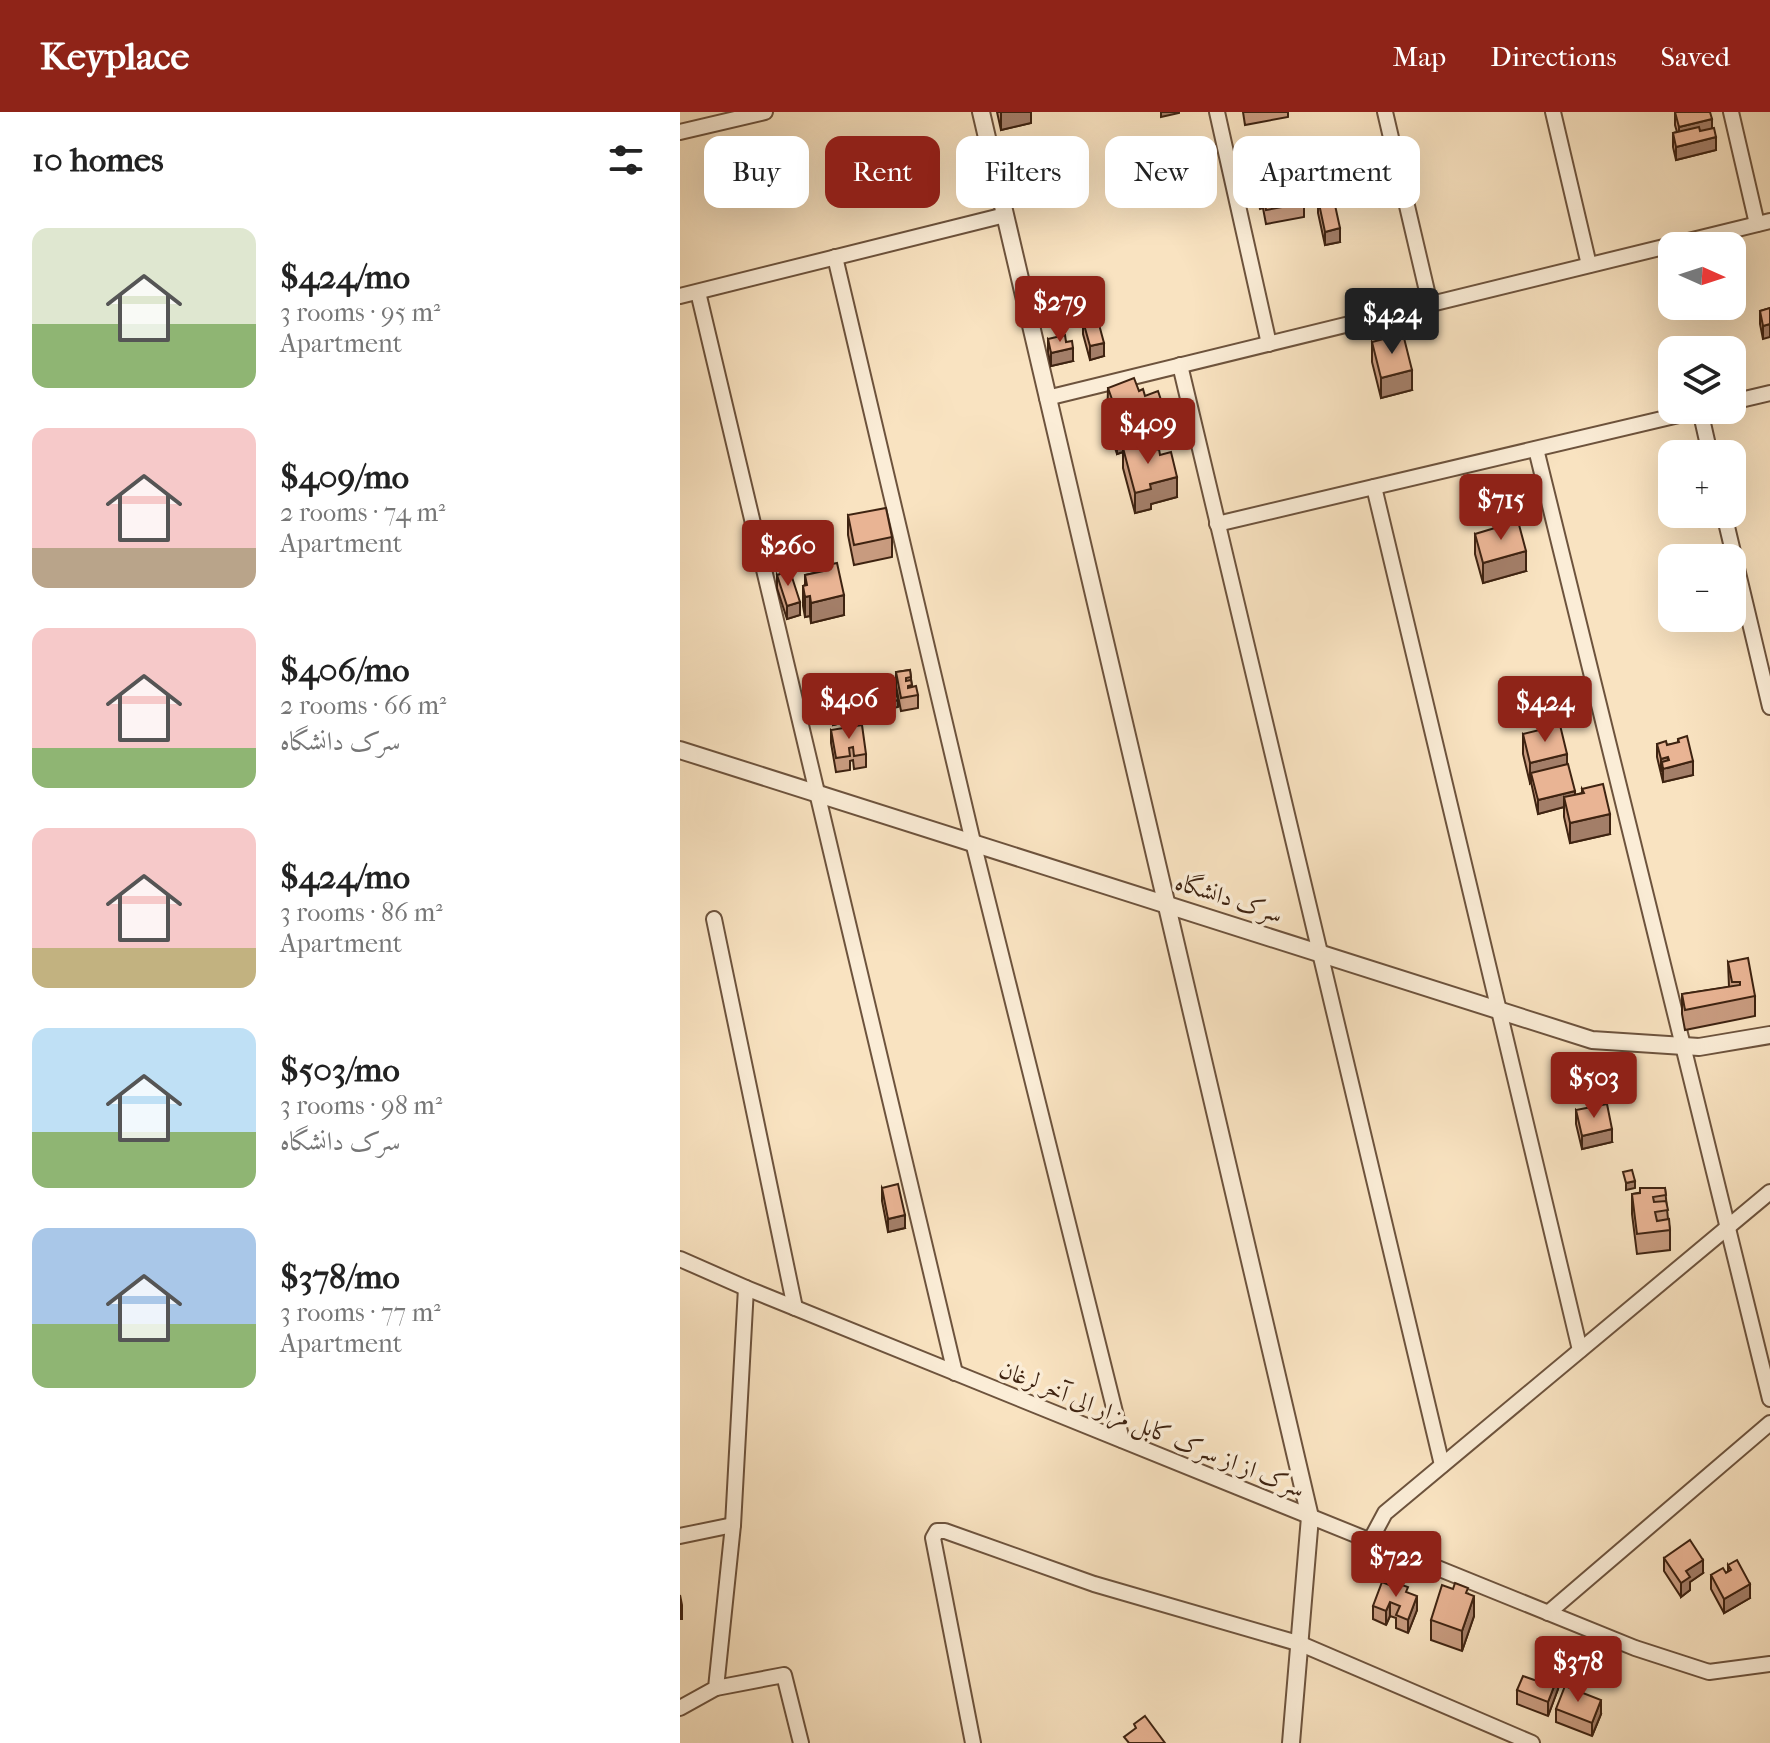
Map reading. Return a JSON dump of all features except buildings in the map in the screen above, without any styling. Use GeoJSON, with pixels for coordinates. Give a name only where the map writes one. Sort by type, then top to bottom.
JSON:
{"type":"FeatureCollection","features":[{"type":"Feature","properties":{"kind":"street"},"geometry":{"type":"LineString","coordinates":[[680,132],[765,112]]}},
{"type":"Feature","properties":{"kind":"street"},"geometry":{"type":"LineString","coordinates":[[981,112],[1310,1517],[1291,1743]]}},
{"type":"Feature","properties":{"kind":"street"},"geometry":{"type":"LineString","coordinates":[[1217,112],[1269,344]]}},
{"type":"Feature","properties":{"kind":"street"},"geometry":{"type":"LineString","coordinates":[[1385,112],[1430,304]]}},
{"type":"Feature","properties":{"kind":"street"},"geometry":{"type":"LineString","coordinates":[[1553,112],[1589,265]]}},
{"type":"Feature","properties":{"kind":"street"},"geometry":{"type":"LineString","coordinates":[[1047,398],[1764,223],[1731,112]]}},
{"type":"Feature","properties":{"kind":"street"},"geometry":{"type":"LineString","coordinates":[[680,296],[1005,215]]}},
{"type":"Feature","properties":{"kind":"street"},"geometry":{"type":"LineString","coordinates":[[835,257],[973,842],[1122,1440]]}},
{"type":"Feature","properties":{"kind":"street"},"geometry":{"type":"LineString","coordinates":[[698,292],[955,1373]]}},
{"type":"Feature","properties":{"kind":"street"},"geometry":{"type":"LineString","coordinates":[[1180,365],[1442,1465]]}},
{"type":"Feature","properties":{"kind":"street"},"geometry":{"type":"LineString","coordinates":[[1746,399],[1770,393]]}},
{"type":"Feature","properties":{"kind":"street"},"geometry":{"type":"LineString","coordinates":[[1217,524],[1658,420]]}},
{"type":"Feature","properties":{"kind":"street"},"geometry":{"type":"LineString","coordinates":[[1536,449],[1770,1399]]}},
{"type":"Feature","properties":{"kind":"street"},"geometry":{"type":"LineString","coordinates":[[1374,487],[1580,1350]]}},
{"type":"Feature","properties":{"kind":"street"},"geometry":{"type":"LineString","coordinates":[[1727,528],[1770,707]]}},
{"type":"Feature","properties":{"kind":"street","name":"سرک دانشگاه"},"geometry":{"type":"LineString","coordinates":[[680,750],[1166,902],[1592,1040],[1699,1047],[1770,1035]]}},
{"type":"Feature","properties":{"kind":"street"},"geometry":{"type":"LineString","coordinates":[[714,919],[795,1308]]}},
{"type":"Feature","properties":{"kind":"street"},"geometry":{"type":"LineString","coordinates":[[1370,1541],[1385,1513],[1770,1192]]}},
{"type":"Feature","properties":{"kind":"street","name":"سرک از از سرک کابل مزار الی آخر لرغان"},"geometry":{"type":"LineString","coordinates":[[680,1259],[1635,1648],[1709,1672],[1770,1664]]}},
{"type":"Feature","properties":{"kind":"street"},"geometry":{"type":"LineString","coordinates":[[710,1691],[733,1525],[746,1288]]}},
{"type":"Feature","properties":{"kind":"street"},"geometry":{"type":"LineString","coordinates":[[1548,1613],[1770,1423]]}},
{"type":"Feature","properties":{"kind":"street"},"geometry":{"type":"LineString","coordinates":[[680,1536],[733,1525]]}},
{"type":"Feature","properties":{"kind":"street"},"geometry":{"type":"LineString","coordinates":[[973,1743],[933,1538],[937,1531],[945,1531],[1094,1584],[1301,1644],[1532,1743]]}},
{"type":"Feature","properties":{"kind":"street"},"geometry":{"type":"LineString","coordinates":[[680,1698],[784,1675],[801,1743]]}},
{"type":"Feature","properties":{"kind":"street"},"geometry":{"type":"LineString","coordinates":[[680,1708],[710,1691]]}}]}
